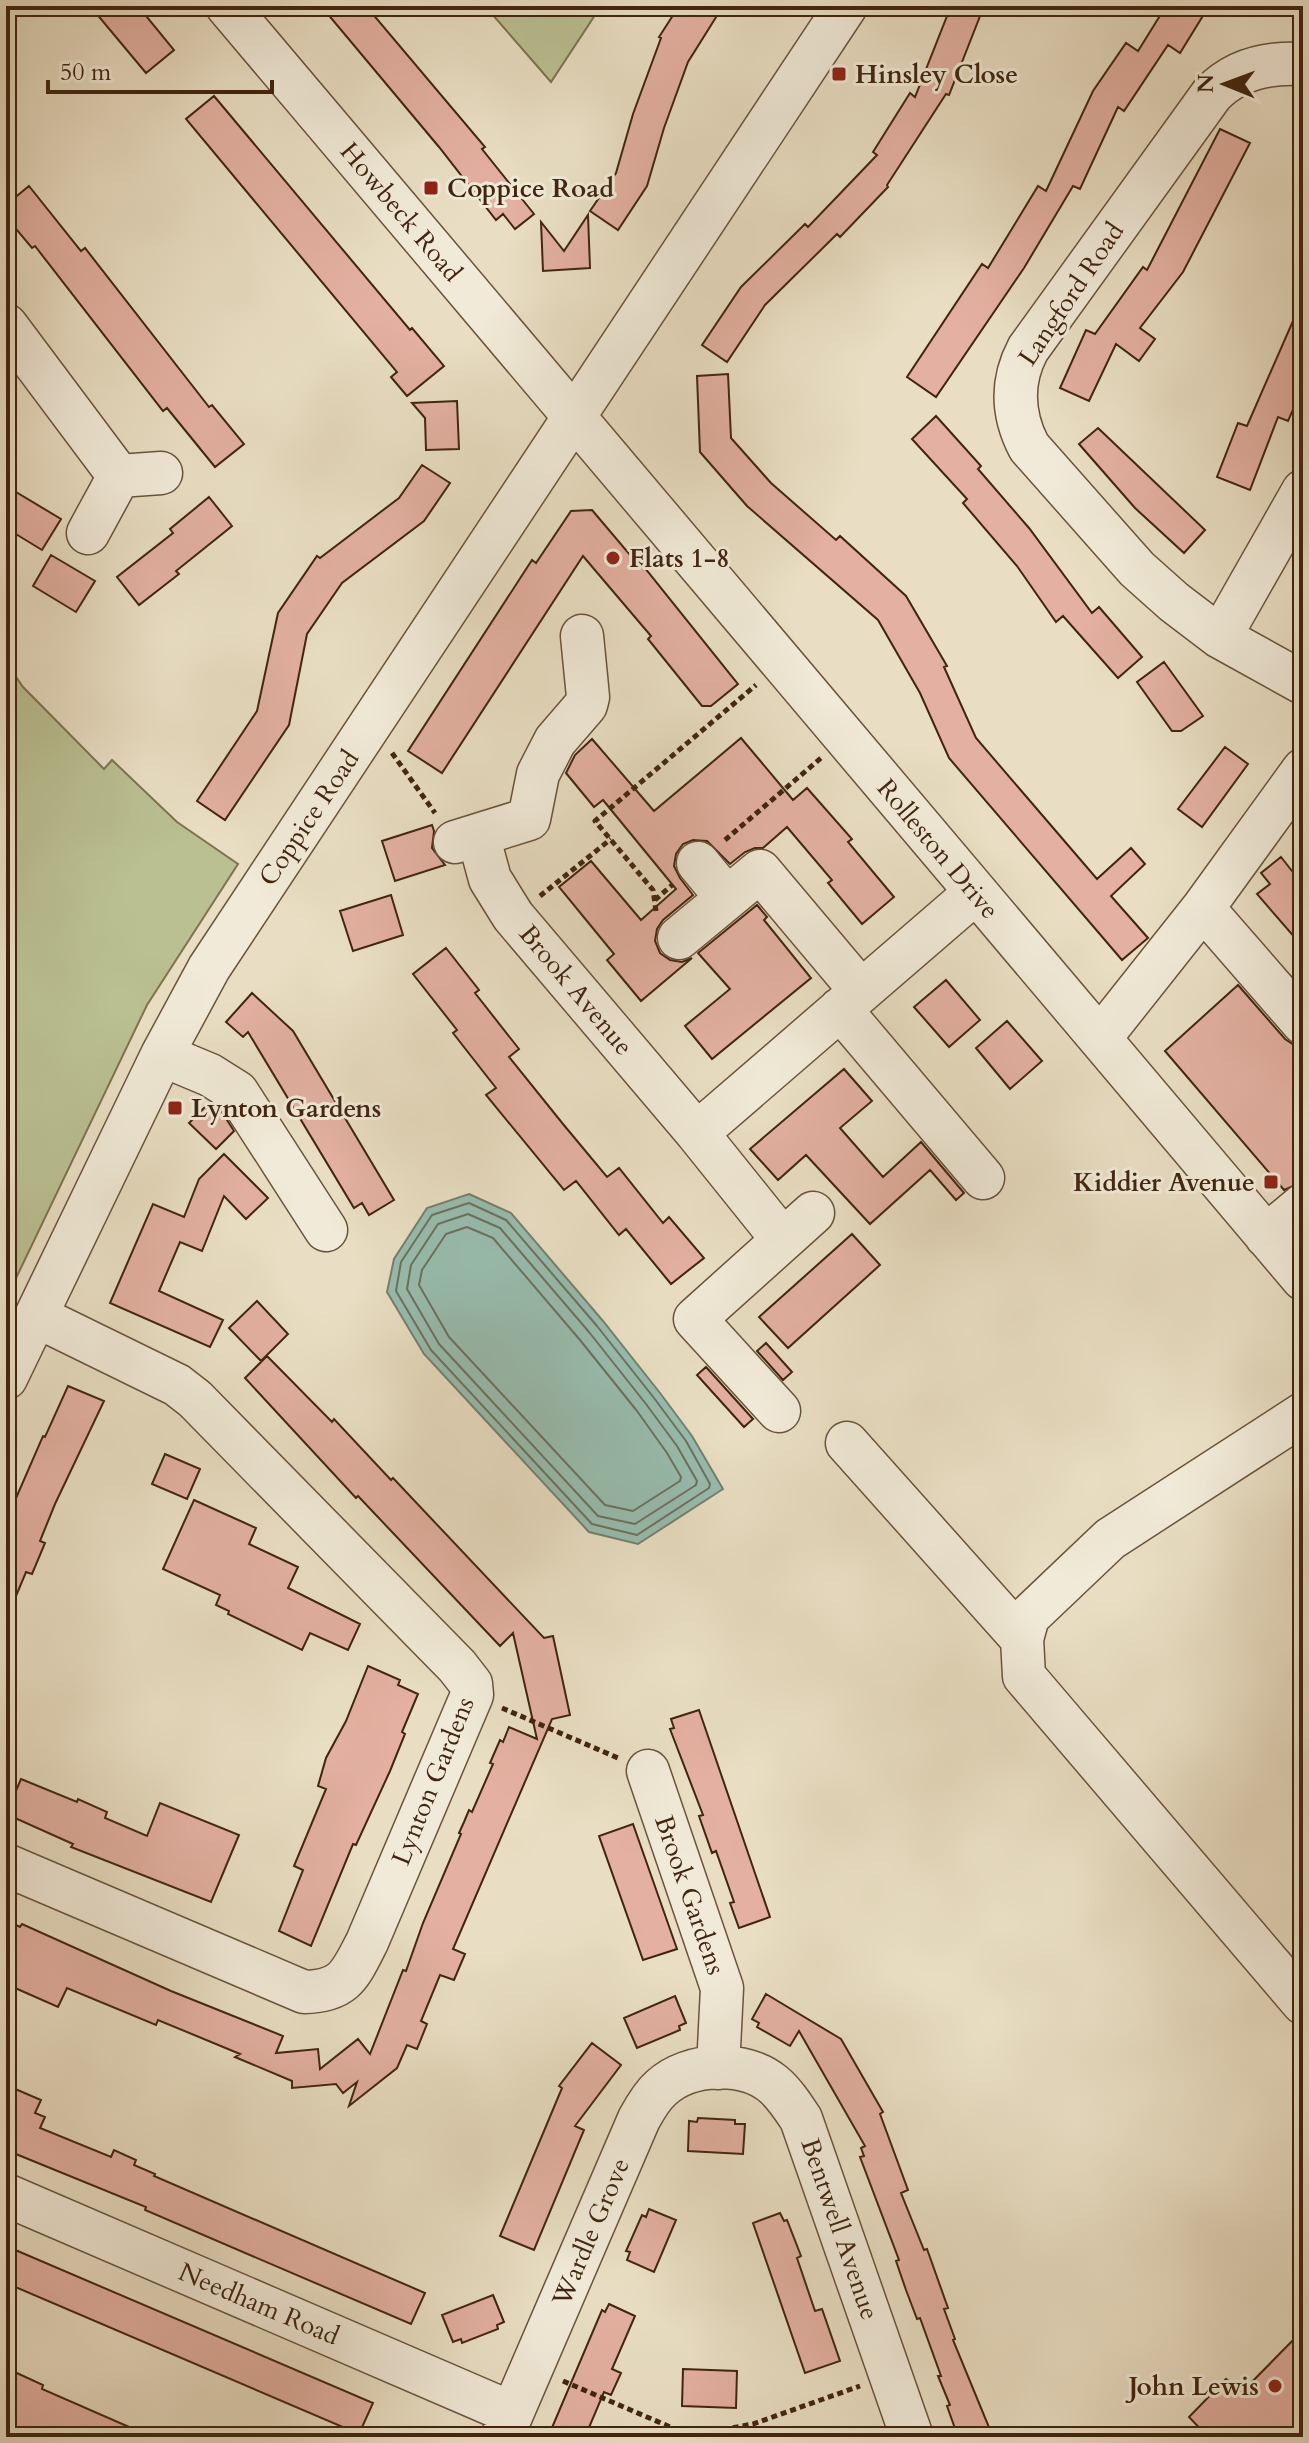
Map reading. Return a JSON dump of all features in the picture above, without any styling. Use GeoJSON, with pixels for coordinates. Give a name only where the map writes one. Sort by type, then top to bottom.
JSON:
{"type":"FeatureCollection","features":[{"type":"Feature","properties":{"kind":"street","name":"Howbeck Road"},"geometry":{"type":"LineString","coordinates":[[227,6],[574,418]]}},
{"type":"Feature","properties":{"kind":"street","name":"Coppice Road"},"geometry":{"type":"LineString","coordinates":[[6,1378],[162,1055],[209,968],[846,6]]}},
{"type":"Feature","properties":{"kind":"street","name":"Langford Road"},"geometry":{"type":"LineString","coordinates":[[1303,64],[1273,64],[1223,83],[1028,349],[1017,374],[1016,413],[1029,447],[1137,569],[1220,637],[1303,683]]}},
{"type":"Feature","properties":{"kind":"street"},"geometry":{"type":"LineString","coordinates":[[6,325],[119,476]]}},
{"type":"Feature","properties":{"kind":"street","name":"Rolleston Drive"},"geometry":{"type":"LineString","coordinates":[[574,418],[1303,1279]]}},
{"type":"Feature","properties":{"kind":"street"},"geometry":{"type":"LineString","coordinates":[[119,476],[161,473]]}},
{"type":"Feature","properties":{"kind":"street"},"geometry":{"type":"LineString","coordinates":[[88,533],[119,476]]}},
{"type":"Feature","properties":{"kind":"street"},"geometry":{"type":"LineString","coordinates":[[1220,637],[1303,491]]}},
{"type":"Feature","properties":{"kind":"street"},"geometry":{"type":"LineString","coordinates":[[466,838],[529,819],[538,774],[555,741],[586,705],[588,697],[582,636]]}},
{"type":"Feature","properties":{"kind":"street"},"geometry":{"type":"LineString","coordinates":[[1100,1038],[1203,908],[1303,770]]}},
{"type":"Feature","properties":{"kind":"street","name":"Brook Avenue"},"geometry":{"type":"LineString","coordinates":[[466,838],[513,916],[697,1133],[798,1226],[695,1319],[779,1411]]}},
{"type":"Feature","properties":{"kind":"street"},"geometry":{"type":"LineString","coordinates":[[698,863],[727,898]]}},
{"type":"Feature","properties":{"kind":"street"},"geometry":{"type":"LineString","coordinates":[[679,938],[760,871],[983,1178]]}},
{"type":"Feature","properties":{"kind":"street"},"geometry":{"type":"LineString","coordinates":[[697,1133],[975,893]]}},
{"type":"Feature","properties":{"kind":"street"},"geometry":{"type":"LineString","coordinates":[[1203,908],[1303,1023]]}},
{"type":"Feature","properties":{"kind":"street"},"geometry":{"type":"LineString","coordinates":[[162,1055],[210,1075],[237,1092],[326,1230]]}},
{"type":"Feature","properties":{"kind":"street"},"geometry":{"type":"LineString","coordinates":[[1266,1236],[1303,1205]]}},
{"type":"Feature","properties":{"kind":"street","name":"Lynton Gardens"},"geometry":{"type":"LineString","coordinates":[[6,1865],[304,1992],[338,1986],[350,1974],[367,1942],[472,1695],[471,1684],[457,1666],[195,1399],[177,1385],[36,1316]]}},
{"type":"Feature","properties":{"kind":"street"},"geometry":{"type":"LineString","coordinates":[[1303,1414],[1110,1539],[1028,1617],[1022,1639],[1024,1676],[1303,2003]]}},
{"type":"Feature","properties":{"kind":"street"},"geometry":{"type":"LineString","coordinates":[[847,1443],[1022,1639]]}},
{"type":"Feature","properties":{"kind":"street","name":"Brook Gardens"},"geometry":{"type":"LineString","coordinates":[[648,1771],[722,1988],[718,2068]]}},
{"type":"Feature","properties":{"kind":"street","name":"Wardle Grove"},"geometry":{"type":"LineString","coordinates":[[507,2425],[648,2103],[662,2087],[684,2073],[718,2068]]}},
{"type":"Feature","properties":{"kind":"street","name":"Bentwell Avenue"},"geometry":{"type":"LineString","coordinates":[[718,2068],[750,2071],[773,2084],[801,2119],[912,2437]]}},
{"type":"Feature","properties":{"kind":"street","name":"Needham Road"},"geometry":{"type":"LineString","coordinates":[[6,2195],[507,2425]]}},
{"type":"Feature","properties":{"kind":"path"},"geometry":{"type":"LineString","coordinates":[[679,938],[655,909],[653,890],[595,821],[781,664]]}},
{"type":"Feature","properties":{"kind":"path"},"geometry":{"type":"LineString","coordinates":[[365,734],[395,755],[466,838]]}},
{"type":"Feature","properties":{"kind":"path"},"geometry":{"type":"LineString","coordinates":[[654,900],[844,739]]}},
{"type":"Feature","properties":{"kind":"path"},"geometry":{"type":"LineString","coordinates":[[513,916],[611,839]]}},
{"type":"Feature","properties":{"kind":"path"},"geometry":{"type":"LineString","coordinates":[[472,1695],[648,1771]]}},
{"type":"Feature","properties":{"kind":"path"},"geometry":{"type":"LineString","coordinates":[[533,2368],[675,2429],[715,2431],[753,2424],[891,2375]]}},
{"type":"Feature","properties":{"kind":"shaded area"},"geometry":{"type":"Polygon","coordinates":[[[485,6],[601,6],[551,82],[485,6]]]}},
{"type":"Feature","properties":{"kind":"shaded area"},"geometry":{"type":"Polygon","coordinates":[[[6,662],[23,687],[104,769],[112,760],[177,822],[238,864],[147,1005],[6,1299],[6,662]]]}},
{"type":"Feature","properties":{"kind":"water"},"geometry":{"type":"Polygon","coordinates":[[[469,1194],[511,1213],[660,1393],[692,1436],[723,1489],[638,1544],[589,1532],[424,1354],[387,1292],[394,1259],[427,1208],[469,1194]]]}},
{"type":"Feature","properties":{"kind":"building"},"geometry":{"type":"Polygon","coordinates":[[[90,6],[138,6],[174,50],[146,73],[90,6]]]}},
{"type":"Feature","properties":{"kind":"building"},"geometry":{"type":"Polygon","coordinates":[[[321,6],[366,6],[485,147],[482,149],[534,214],[515,229],[503,214],[496,220],[321,6]]]}},
{"type":"Feature","properties":{"kind":"building"},"geometry":{"type":"Polygon","coordinates":[[[679,6],[723,6],[688,62],[647,186],[618,230],[590,211],[616,173],[659,37],[679,6]]]}},
{"type":"Feature","properties":{"kind":"building"},"geometry":{"type":"Polygon","coordinates":[[[951,6],[984,6],[949,95],[946,94],[888,187],[840,237],[837,234],[765,305],[727,362],[702,345],[741,287],[805,224],[808,227],[877,155],[873,152],[910,93],[915,97],[951,6]]]}},
{"type":"Feature","properties":{"kind":"building"},"geometry":{"type":"Polygon","coordinates":[[[1166,6],[1209,6],[1180,53],[1168,45],[1124,111],[1118,107],[1080,189],[1073,186],[1024,268],[936,397],[907,377],[982,264],[988,268],[1038,186],[1046,191],[1093,91],[1126,43],[1138,51],[1166,6]]]}},
{"type":"Feature","properties":{"kind":"building"},"geometry":{"type":"Polygon","coordinates":[[[214,96],[410,330],[412,328],[444,366],[407,396],[391,377],[397,372],[186,119],[214,96]]]}},
{"type":"Feature","properties":{"kind":"building"},"geometry":{"type":"Polygon","coordinates":[[[1220,129],[1250,143],[1183,272],[1140,328],[1155,339],[1139,361],[1116,344],[1089,401],[1060,388],[1086,330],[1095,334],[1143,267],[1147,270],[1220,129]]]}},
{"type":"Feature","properties":{"kind":"building"},"geometry":{"type":"Polygon","coordinates":[[[29,186],[81,251],[85,248],[209,407],[212,405],[244,444],[215,467],[167,408],[163,411],[35,246],[32,248],[6,217],[6,205],[29,186]]]}},
{"type":"Feature","properties":{"kind":"building"},"geometry":{"type":"Polygon","coordinates":[[[588,215],[590,268],[543,271],[541,222],[564,251],[588,215]]]}},
{"type":"Feature","properties":{"kind":"building"},"geometry":{"type":"Polygon","coordinates":[[[1303,298],[1303,387],[1288,421],[1278,417],[1250,490],[1217,477],[1238,423],[1247,426],[1303,298]]]}},
{"type":"Feature","properties":{"kind":"building"},"geometry":{"type":"Polygon","coordinates":[[[728,374],[731,438],[771,483],[836,540],[840,536],[906,596],[947,666],[944,667],[976,738],[1097,879],[1131,848],[1145,864],[1111,896],[1148,938],[1122,960],[949,758],[920,693],[878,620],[747,506],[700,452],[697,376],[728,374]]]}},
{"type":"Feature","properties":{"kind":"building"},"geometry":{"type":"Polygon","coordinates":[[[457,401],[459,449],[426,450],[425,418],[412,403],[457,401]]]}},
{"type":"Feature","properties":{"kind":"building"},"geometry":{"type":"Polygon","coordinates":[[[936,416],[981,466],[978,469],[1029,528],[1092,613],[1099,607],[1142,657],[1118,678],[1063,616],[1056,622],[1017,566],[963,503],[967,499],[912,439],[936,416]]]}},
{"type":"Feature","properties":{"kind":"building"},"geometry":{"type":"Polygon","coordinates":[[[1098,428],[1205,530],[1184,553],[1135,508],[1079,444],[1098,428]]]}},
{"type":"Feature","properties":{"kind":"building"},"geometry":{"type":"Polygon","coordinates":[[[422,465],[450,483],[424,521],[342,583],[307,634],[289,725],[225,820],[197,801],[257,711],[278,613],[317,556],[320,558],[399,498],[422,465]]]}},
{"type":"Feature","properties":{"kind":"building"},"geometry":{"type":"Polygon","coordinates":[[[6,486],[61,519],[42,550],[6,528],[6,486]]]}},
{"type":"Feature","properties":{"kind":"building"},"geometry":{"type":"Polygon","coordinates":[[[209,497],[232,526],[139,605],[117,577],[173,533],[170,529],[209,497]]]}},
{"type":"Feature","properties":{"kind":"building"},"geometry":{"type":"Polygon","coordinates":[[[592,510],[630,555],[633,553],[738,684],[711,706],[702,706],[648,639],[651,636],[583,556],[442,773],[408,751],[532,560],[536,563],[571,511],[592,510]]]}},
{"type":"Feature","properties":{"kind":"building"},"geometry":{"type":"Polygon","coordinates":[[[51,555],[95,581],[76,612],[33,586],[51,555]]]}},
{"type":"Feature","properties":{"kind":"building"},"geometry":{"type":"Polygon","coordinates":[[[1164,662],[1203,716],[1181,731],[1172,731],[1137,682],[1164,662]]]}},
{"type":"Feature","properties":{"kind":"building"},"geometry":{"type":"Polygon","coordinates":[[[741,738],[793,800],[807,788],[852,839],[848,842],[894,897],[862,924],[828,883],[832,880],[787,827],[763,848],[745,852],[730,864],[707,841],[693,840],[683,844],[676,854],[674,866],[693,895],[663,920],[657,929],[655,941],[660,953],[670,960],[682,962],[692,958],[641,1001],[607,960],[614,954],[559,887],[591,861],[641,920],[676,889],[603,800],[594,807],[566,773],[575,755],[592,739],[654,811],[741,738]]]}},
{"type":"Feature","properties":{"kind":"building"},"geometry":{"type":"Polygon","coordinates":[[[1225,747],[1248,764],[1202,827],[1178,809],[1225,747]]]}},
{"type":"Feature","properties":{"kind":"building"},"geometry":{"type":"Polygon","coordinates":[[[432,825],[432,848],[445,865],[395,881],[382,841],[432,825]]]}},
{"type":"Feature","properties":{"kind":"building"},"geometry":{"type":"Polygon","coordinates":[[[1281,857],[1303,885],[1303,947],[1257,894],[1270,884],[1261,873],[1281,857]]]}},
{"type":"Feature","properties":{"kind":"building"},"geometry":{"type":"Polygon","coordinates":[[[391,895],[403,935],[353,951],[340,911],[391,895]]]}},
{"type":"Feature","properties":{"kind":"building"},"geometry":{"type":"Polygon","coordinates":[[[757,905],[767,917],[764,920],[811,978],[712,1059],[685,1026],[730,989],[698,953],[757,905]]]}},
{"type":"Feature","properties":{"kind":"building"},"geometry":{"type":"Polygon","coordinates":[[[446,948],[479,990],[475,993],[519,1049],[509,1057],[607,1177],[619,1168],[663,1223],[669,1217],[704,1258],[671,1284],[626,1229],[619,1235],[576,1181],[564,1190],[486,1095],[496,1088],[453,1033],[457,1030],[413,974],[446,948]]]}},
{"type":"Feature","properties":{"kind":"building"},"geometry":{"type":"Polygon","coordinates":[[[946,980],[980,1020],[949,1047],[914,1007],[946,980]]]}},
{"type":"Feature","properties":{"kind":"building"},"geometry":{"type":"Polygon","coordinates":[[[1238,985],[1285,1039],[1303,1051],[1303,1182],[1284,1190],[1165,1051],[1238,985]]]}},
{"type":"Feature","properties":{"kind":"building"},"geometry":{"type":"Polygon","coordinates":[[[252,993],[293,1031],[394,1200],[369,1215],[362,1203],[354,1208],[248,1032],[243,1037],[226,1022],[252,993]]]}},
{"type":"Feature","properties":{"kind":"building"},"geometry":{"type":"Polygon","coordinates":[[[1007,1021],[1042,1061],[1010,1089],[976,1048],[1007,1021]]]}},
{"type":"Feature","properties":{"kind":"building"},"geometry":{"type":"Polygon","coordinates":[[[844,1069],[872,1101],[840,1128],[883,1177],[921,1142],[964,1193],[956,1200],[930,1170],[870,1224],[806,1155],[778,1180],[750,1149],[844,1069]]]}},
{"type":"Feature","properties":{"kind":"building"},"geometry":{"type":"Polygon","coordinates":[[[209,1103],[220,1109],[234,1131],[216,1149],[189,1123],[209,1103]]]}},
{"type":"Feature","properties":{"kind":"building"},"geometry":{"type":"Polygon","coordinates":[[[224,1154],[268,1198],[246,1219],[224,1196],[202,1251],[180,1242],[159,1291],[223,1320],[210,1347],[110,1303],[153,1204],[184,1217],[199,1179],[224,1154]]]}},
{"type":"Feature","properties":{"kind":"building"},"geometry":{"type":"Polygon","coordinates":[[[852,1234],[880,1265],[788,1348],[759,1317],[852,1234]]]}},
{"type":"Feature","properties":{"kind":"building"},"geometry":{"type":"Polygon","coordinates":[[[257,1301],[288,1334],[261,1361],[229,1328],[257,1301]]]}},
{"type":"Feature","properties":{"kind":"building"},"geometry":{"type":"Polygon","coordinates":[[[766,1343],[792,1372],[783,1380],[757,1351],[766,1343]]]}},
{"type":"Feature","properties":{"kind":"building"},"geometry":{"type":"Polygon","coordinates":[[[267,1356],[332,1422],[334,1419],[391,1480],[393,1478],[544,1638],[553,1636],[570,1715],[552,1719],[453,1949],[465,1954],[454,1980],[440,1975],[421,2021],[427,2024],[417,2049],[407,2045],[397,2068],[349,2106],[357,2082],[343,2093],[336,2084],[292,2088],[292,2081],[235,2057],[240,2054],[158,2020],[156,2025],[67,1988],[58,2007],[6,1984],[6,1920],[20,1927],[22,1924],[171,1991],[283,2036],[276,2053],[318,2049],[320,2069],[358,2039],[370,2054],[459,1833],[493,1764],[490,1763],[500,1740],[503,1742],[509,1727],[537,1739],[513,1633],[500,1646],[245,1378],[267,1356]]]}},
{"type":"Feature","properties":{"kind":"building"},"geometry":{"type":"Polygon","coordinates":[[[706,1367],[753,1419],[744,1427],[697,1375],[706,1367]]]}},
{"type":"Feature","properties":{"kind":"building"},"geometry":{"type":"Polygon","coordinates":[[[68,1386],[104,1401],[55,1504],[40,1541],[45,1543],[32,1574],[26,1572],[6,1620],[6,1521],[68,1386]]]}},
{"type":"Feature","properties":{"kind":"building"},"geometry":{"type":"Polygon","coordinates":[[[165,1454],[200,1469],[187,1499],[152,1484],[165,1454]]]}},
{"type":"Feature","properties":{"kind":"building"},"geometry":{"type":"Polygon","coordinates":[[[194,1500],[256,1528],[249,1544],[298,1567],[288,1588],[360,1624],[348,1650],[310,1633],[302,1650],[228,1614],[229,1611],[216,1605],[220,1595],[163,1569],[194,1500]]]}},
{"type":"Feature","properties":{"kind":"building"},"geometry":{"type":"Polygon","coordinates":[[[368,1666],[400,1680],[398,1685],[418,1694],[390,1771],[356,1845],[353,1844],[311,1946],[279,1931],[303,1870],[294,1866],[326,1789],[318,1786],[326,1758],[346,1721],[368,1666]]]}},
{"type":"Feature","properties":{"kind":"building"},"geometry":{"type":"Polygon","coordinates":[[[699,1710],[770,1917],[739,1928],[730,1903],[734,1902],[716,1851],[712,1853],[699,1816],[703,1815],[670,1729],[674,1728],[671,1719],[699,1710]]]}},
{"type":"Feature","properties":{"kind":"building"},"geometry":{"type":"Polygon","coordinates":[[[21,1779],[107,1812],[105,1818],[147,1836],[160,1803],[239,1835],[211,1902],[71,1847],[73,1844],[6,1814],[21,1779]]]}},
{"type":"Feature","properties":{"kind":"building"},"geometry":{"type":"Polygon","coordinates":[[[633,1824],[677,1949],[643,1960],[599,1836],[633,1824]]]}},
{"type":"Feature","properties":{"kind":"building"},"geometry":{"type":"Polygon","coordinates":[[[766,1994],[841,2039],[883,2112],[880,2114],[908,2190],[901,2193],[924,2250],[927,2249],[948,2308],[944,2309],[953,2340],[993,2437],[958,2437],[938,2376],[941,2376],[920,2318],[917,2319],[906,2290],[896,2261],[899,2260],[860,2157],[864,2156],[861,2148],[865,2146],[799,2031],[790,2046],[757,2027],[759,2023],[752,2019],[766,1994]]]}},
{"type":"Feature","properties":{"kind":"building"},"geometry":{"type":"Polygon","coordinates":[[[675,1996],[686,2023],[679,2026],[680,2030],[637,2048],[624,2018],[675,1996]]]}},
{"type":"Feature","properties":{"kind":"building"},"geometry":{"type":"Polygon","coordinates":[[[592,2043],[621,2065],[575,2126],[584,2130],[534,2250],[500,2236],[562,2088],[559,2086],[592,2043]]]}},
{"type":"Feature","properties":{"kind":"building"},"geometry":{"type":"Polygon","coordinates":[[[6,2085],[41,2100],[35,2113],[45,2117],[40,2128],[111,2157],[114,2150],[136,2160],[134,2165],[154,2176],[425,2293],[411,2324],[145,2210],[146,2207],[6,2150],[6,2085]]]}},
{"type":"Feature","properties":{"kind":"building"},"geometry":{"type":"Polygon","coordinates":[[[698,2118],[735,2120],[735,2124],[745,2124],[743,2154],[688,2151],[689,2121],[697,2122],[698,2118]]]}},
{"type":"Feature","properties":{"kind":"building"},"geometry":{"type":"Polygon","coordinates":[[[649,2209],[676,2220],[654,2272],[627,2260],[630,2252],[626,2251],[642,2215],[646,2217],[649,2209]]]}},
{"type":"Feature","properties":{"kind":"building"},"geometry":{"type":"Polygon","coordinates":[[[780,2213],[784,2221],[787,2220],[801,2256],[797,2258],[815,2311],[822,2309],[840,2361],[805,2373],[753,2223],[780,2213]]]}},
{"type":"Feature","properties":{"kind":"building"},"geometry":{"type":"Polygon","coordinates":[[[6,2246],[373,2403],[359,2434],[6,2283],[6,2246]]]}},
{"type":"Feature","properties":{"kind":"building"},"geometry":{"type":"Polygon","coordinates":[[[493,2295],[504,2322],[497,2325],[498,2329],[462,2343],[461,2339],[453,2342],[442,2315],[493,2295]]]}},
{"type":"Feature","properties":{"kind":"building"},"geometry":{"type":"Polygon","coordinates":[[[609,2304],[635,2316],[612,2369],[621,2373],[611,2395],[604,2392],[585,2437],[548,2437],[602,2310],[605,2312],[609,2304]]]}},
{"type":"Feature","properties":{"kind":"building","name":"John Lewis"},"geometry":{"type":"Polygon","coordinates":[[[1303,2330],[1303,2437],[1208,2437],[1189,2417],[1226,2379],[1241,2393],[1303,2330]]]}},
{"type":"Feature","properties":{"kind":"building"},"geometry":{"type":"Polygon","coordinates":[[[6,2368],[43,2385],[42,2389],[152,2437],[6,2437],[6,2368]]]}},
{"type":"Feature","properties":{"kind":"building"},"geometry":{"type":"Polygon","coordinates":[[[683,2369],[737,2371],[736,2408],[682,2406],[683,2369]]]}},
{"type":"Feature","properties":{"kind":"place","name":"Hinsley Close"},"geometry":{"type":"Point","coordinates":[839,74]}},
{"type":"Feature","properties":{"kind":"place","name":"Coppice Road"},"geometry":{"type":"Point","coordinates":[431,188]}},
{"type":"Feature","properties":{"kind":"place","name":"Flats 1-8"},"geometry":{"type":"Point","coordinates":[613,558]}},
{"type":"Feature","properties":{"kind":"place","name":"Lynton Gardens"},"geometry":{"type":"Point","coordinates":[175,1108]}},
{"type":"Feature","properties":{"kind":"place","name":"Kiddier Avenue"},"geometry":{"type":"Point","coordinates":[1271,1182]}},
{"type":"Feature","properties":{"kind":"place","name":"John Lewis"},"geometry":{"type":"Point","coordinates":[1275,2386]}}]}
